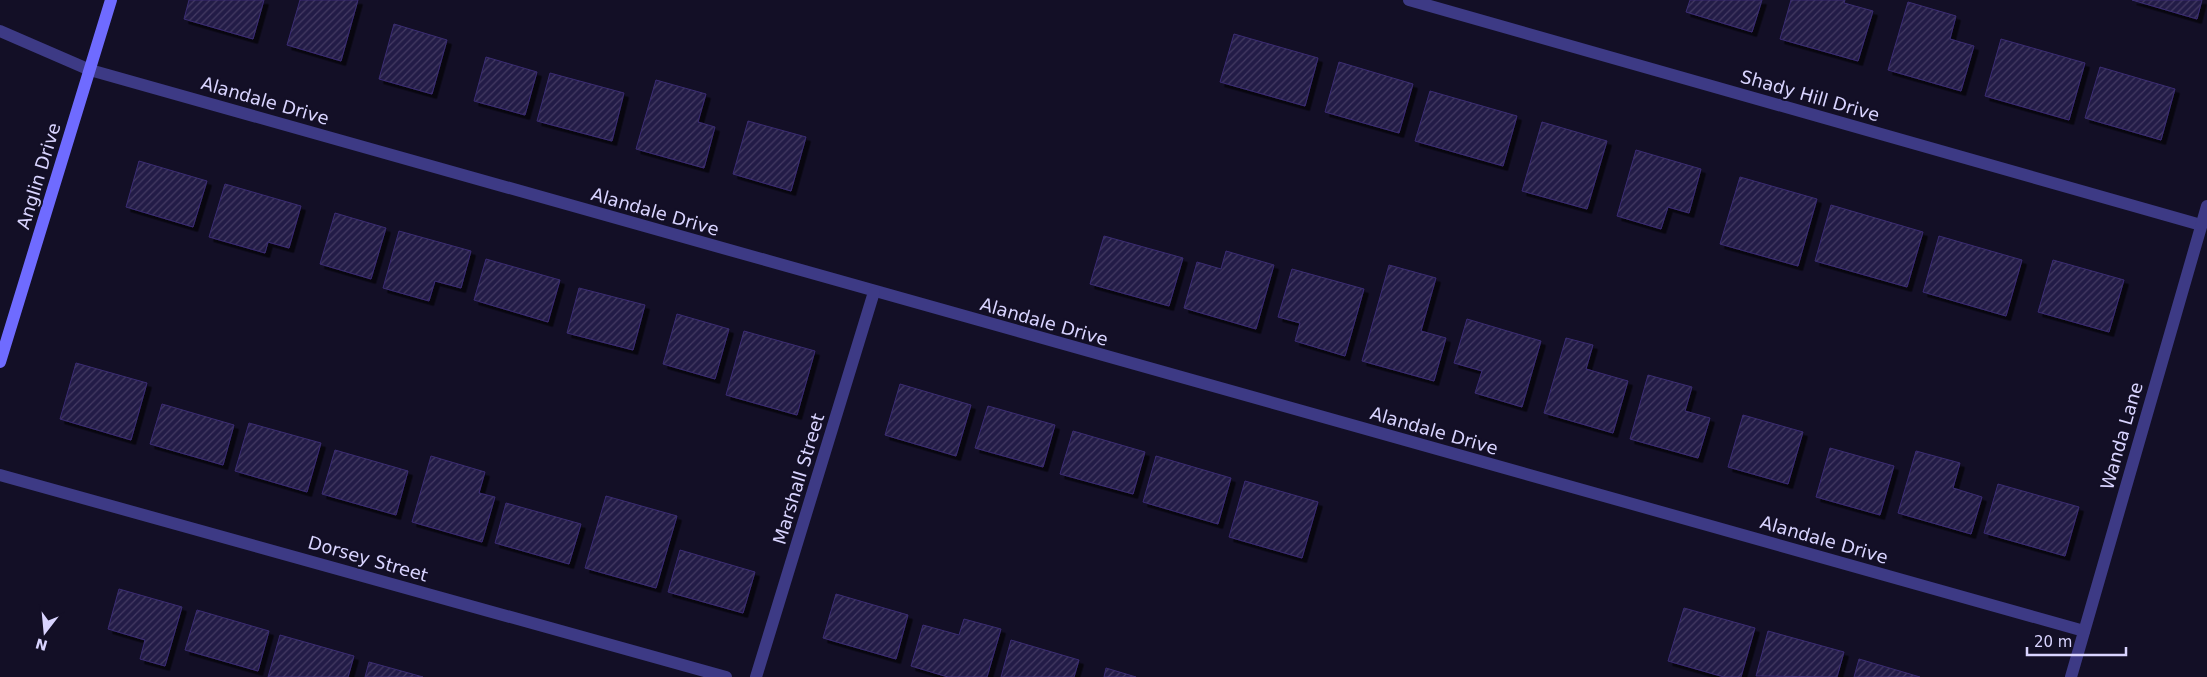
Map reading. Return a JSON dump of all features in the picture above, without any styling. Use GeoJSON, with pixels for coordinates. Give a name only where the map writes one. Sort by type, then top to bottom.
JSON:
{"type":"FeatureCollection","features":[{"type":"Feature","properties":{"kind":"street","name":"Anglin Drive"},"geometry":{"type":"LineString","coordinates":[[0,362],[111,0]]}},
{"type":"Feature","properties":{"kind":"street","name":"Shady Hill Drive"},"geometry":{"type":"LineString","coordinates":[[1409,0],[2202,225]]}},
{"type":"Feature","properties":{"kind":"street","name":"Alandale Drive"},"geometry":{"type":"LineString","coordinates":[[0,31],[90,70],[2084,631]]}},
{"type":"Feature","properties":{"kind":"street","name":"Wanda Lane"},"geometry":{"type":"LineString","coordinates":[[2071,677],[2207,206]]}},
{"type":"Feature","properties":{"kind":"street","name":"Marshall Street"},"geometry":{"type":"LineString","coordinates":[[756,677],[874,292]]}},
{"type":"Feature","properties":{"kind":"street","name":"Dorsey Street"},"geometry":{"type":"LineString","coordinates":[[0,475],[726,677]]}},
{"type":"Feature","properties":{"kind":"building"},"geometry":{"type":"Polygon","coordinates":[[[189,0],[264,0],[253,39],[184,19],[189,0]]]}},
{"type":"Feature","properties":{"kind":"building"},"geometry":{"type":"Polygon","coordinates":[[[300,0],[358,0],[341,61],[287,45],[300,0]]]}},
{"type":"Feature","properties":{"kind":"building"},"geometry":{"type":"Polygon","coordinates":[[[1690,0],[1762,0],[1752,32],[1686,12],[1690,0]]]}},
{"type":"Feature","properties":{"kind":"building"},"geometry":{"type":"Polygon","coordinates":[[[1791,0],[1845,0],[1844,3],[1873,11],[1858,61],[1780,39],[1791,0]]]}},
{"type":"Feature","properties":{"kind":"building"},"geometry":{"type":"Polygon","coordinates":[[[2132,0],[2202,0],[2197,19],[2132,0]]]}},
{"type":"Feature","properties":{"kind":"building"},"geometry":{"type":"Polygon","coordinates":[[[1908,2],[1956,16],[1950,39],[1974,46],[1961,91],[1888,70],[1908,2]]]}},
{"type":"Feature","properties":{"kind":"building"},"geometry":{"type":"Polygon","coordinates":[[[394,24],[447,40],[432,94],[379,79],[394,24]]]}},
{"type":"Feature","properties":{"kind":"building"},"geometry":{"type":"Polygon","coordinates":[[[1234,34],[1318,58],[1305,106],[1220,82],[1234,34]]]}},
{"type":"Feature","properties":{"kind":"building"},"geometry":{"type":"Polygon","coordinates":[[[2001,39],[2085,63],[2069,120],[1985,96],[2001,39]]]}},
{"type":"Feature","properties":{"kind":"building"},"geometry":{"type":"Polygon","coordinates":[[[486,57],[537,72],[525,115],[474,101],[486,57]]]}},
{"type":"Feature","properties":{"kind":"building"},"geometry":{"type":"Polygon","coordinates":[[[1339,62],[1413,84],[1399,133],[1325,112],[1339,62]]]}},
{"type":"Feature","properties":{"kind":"building"},"geometry":{"type":"Polygon","coordinates":[[[2100,67],[2175,89],[2161,140],[2085,118],[2100,67]]]}},
{"type":"Feature","properties":{"kind":"building"},"geometry":{"type":"Polygon","coordinates":[[[550,73],[624,93],[612,141],[537,121],[550,73]]]}},
{"type":"Feature","properties":{"kind":"building"},"geometry":{"type":"Polygon","coordinates":[[[656,80],[706,94],[698,122],[715,127],[704,168],[636,149],[656,80]]]}},
{"type":"Feature","properties":{"kind":"building"},"geometry":{"type":"Polygon","coordinates":[[[1430,91],[1517,116],[1503,166],[1415,141],[1430,91]]]}},
{"type":"Feature","properties":{"kind":"building"},"geometry":{"type":"Polygon","coordinates":[[[748,121],[806,137],[791,191],[733,174],[748,121]]]}},
{"type":"Feature","properties":{"kind":"building"},"geometry":{"type":"Polygon","coordinates":[[[1542,122],[1607,141],[1587,209],[1522,191],[1542,122]]]}},
{"type":"Feature","properties":{"kind":"building"},"geometry":{"type":"Polygon","coordinates":[[[1636,150],[1701,169],[1689,213],[1668,207],[1661,229],[1617,216],[1636,150]]]}},
{"type":"Feature","properties":{"kind":"building"},"geometry":{"type":"Polygon","coordinates":[[[139,161],[207,181],[193,227],[126,207],[139,161]]]}},
{"type":"Feature","properties":{"kind":"building"},"geometry":{"type":"Polygon","coordinates":[[[1740,177],[1817,199],[1798,266],[1720,244],[1740,177]]]}},
{"type":"Feature","properties":{"kind":"building"},"geometry":{"type":"Polygon","coordinates":[[[225,184],[301,206],[289,248],[268,242],[265,253],[209,237],[225,184]]]}},
{"type":"Feature","properties":{"kind":"building"},"geometry":{"type":"Polygon","coordinates":[[[1831,205],[1923,232],[1907,287],[1815,261],[1831,205]]]}},
{"type":"Feature","properties":{"kind":"building"},"geometry":{"type":"Polygon","coordinates":[[[335,213],[386,228],[371,279],[320,264],[335,213]]]}},
{"type":"Feature","properties":{"kind":"building"},"geometry":{"type":"Polygon","coordinates":[[[399,231],[471,251],[461,288],[435,281],[429,301],[383,288],[399,231]]]}},
{"type":"Feature","properties":{"kind":"building"},"geometry":{"type":"Polygon","coordinates":[[[1104,236],[1183,258],[1169,306],[1090,284],[1104,236]]]}},
{"type":"Feature","properties":{"kind":"building"},"geometry":{"type":"Polygon","coordinates":[[[1939,236],[2022,260],[2006,316],[1923,292],[1939,236]]]}},
{"type":"Feature","properties":{"kind":"building"},"geometry":{"type":"Polygon","coordinates":[[[1226,251],[1274,265],[1256,329],[1184,308],[1197,262],[1221,269],[1226,251]]]}},
{"type":"Feature","properties":{"kind":"building"},"geometry":{"type":"Polygon","coordinates":[[[486,259],[560,280],[548,322],[474,300],[486,259]]]}},
{"type":"Feature","properties":{"kind":"building"},"geometry":{"type":"Polygon","coordinates":[[[2053,260],[2124,280],[2109,332],[2038,312],[2053,260]]]}},
{"type":"Feature","properties":{"kind":"building"},"geometry":{"type":"Polygon","coordinates":[[[1389,265],[1436,278],[1421,331],[1446,338],[1434,381],[1362,361],[1389,265]]]}},
{"type":"Feature","properties":{"kind":"building"},"geometry":{"type":"Polygon","coordinates":[[[1292,269],[1364,289],[1345,356],[1295,341],[1300,323],[1278,317],[1292,269]]]}},
{"type":"Feature","properties":{"kind":"building"},"geometry":{"type":"Polygon","coordinates":[[[579,288],[645,305],[633,350],[567,333],[579,288]]]}},
{"type":"Feature","properties":{"kind":"building"},"geometry":{"type":"Polygon","coordinates":[[[677,314],[729,329],[715,379],[663,364],[677,314]]]}},
{"type":"Feature","properties":{"kind":"building"},"geometry":{"type":"Polygon","coordinates":[[[1467,319],[1541,341],[1522,407],[1475,393],[1482,371],[1454,363],[1467,319]]]}},
{"type":"Feature","properties":{"kind":"building"},"geometry":{"type":"Polygon","coordinates":[[[744,331],[815,351],[797,415],[726,395],[744,331]]]}},
{"type":"Feature","properties":{"kind":"building"},"geometry":{"type":"Polygon","coordinates":[[[1566,338],[1593,345],[1586,369],[1628,381],[1613,433],[1544,413],[1566,338]]]}},
{"type":"Feature","properties":{"kind":"building"},"geometry":{"type":"Polygon","coordinates":[[[76,363],[147,383],[131,440],[60,419],[76,363]]]}},
{"type":"Feature","properties":{"kind":"building"},"geometry":{"type":"Polygon","coordinates":[[[1648,375],[1692,387],[1685,411],[1710,418],[1698,458],[1630,439],[1648,375]]]}},
{"type":"Feature","properties":{"kind":"building"},"geometry":{"type":"Polygon","coordinates":[[[900,384],[971,405],[956,456],[885,435],[900,384]]]}},
{"type":"Feature","properties":{"kind":"building"},"geometry":{"type":"Polygon","coordinates":[[[162,404],[234,425],[223,465],[150,444],[162,404]]]}},
{"type":"Feature","properties":{"kind":"building"},"geometry":{"type":"Polygon","coordinates":[[[988,406],[1055,425],[1043,467],[975,448],[988,406]]]}},
{"type":"Feature","properties":{"kind":"building"},"geometry":{"type":"Polygon","coordinates":[[[1743,415],[1803,432],[1788,484],[1728,467],[1743,415]]]}},
{"type":"Feature","properties":{"kind":"building"},"geometry":{"type":"Polygon","coordinates":[[[249,423],[321,443],[307,492],[235,471],[249,423]]]}},
{"type":"Feature","properties":{"kind":"building"},"geometry":{"type":"Polygon","coordinates":[[[1073,431],[1145,452],[1133,494],[1060,474],[1073,431]]]}},
{"type":"Feature","properties":{"kind":"building"},"geometry":{"type":"Polygon","coordinates":[[[1830,448],[1894,466],[1880,515],[1816,497],[1830,448]]]}},
{"type":"Feature","properties":{"kind":"building"},"geometry":{"type":"Polygon","coordinates":[[[335,450],[408,471],[396,515],[322,494],[335,450]]]}},
{"type":"Feature","properties":{"kind":"building"},"geometry":{"type":"Polygon","coordinates":[[[1916,451],[1960,463],[1953,488],[1982,497],[1971,534],[1898,513],[1916,451]]]}},
{"type":"Feature","properties":{"kind":"building"},"geometry":{"type":"Polygon","coordinates":[[[431,456],[485,472],[479,493],[495,497],[482,542],[412,522],[431,456]]]}},
{"type":"Feature","properties":{"kind":"building"},"geometry":{"type":"Polygon","coordinates":[[[1156,456],[1231,478],[1218,524],[1143,502],[1156,456]]]}},
{"type":"Feature","properties":{"kind":"building"},"geometry":{"type":"Polygon","coordinates":[[[1245,481],[1318,502],[1302,558],[1229,537],[1245,481]]]}},
{"type":"Feature","properties":{"kind":"building"},"geometry":{"type":"Polygon","coordinates":[[[1998,484],[2079,507],[2065,556],[1984,533],[1998,484]]]}},
{"type":"Feature","properties":{"kind":"building"},"geometry":{"type":"Polygon","coordinates":[[[606,496],[677,516],[656,588],[585,568],[606,496]]]}},
{"type":"Feature","properties":{"kind":"building"},"geometry":{"type":"Polygon","coordinates":[[[506,503],[581,524],[569,564],[495,543],[506,503]]]}},
{"type":"Feature","properties":{"kind":"building"},"geometry":{"type":"Polygon","coordinates":[[[680,550],[755,572],[743,613],[668,592],[680,550]]]}},
{"type":"Feature","properties":{"kind":"building"},"geometry":{"type":"Polygon","coordinates":[[[119,589],[182,607],[165,666],[140,659],[145,640],[108,629],[119,589]]]}},
{"type":"Feature","properties":{"kind":"building"},"geometry":{"type":"Polygon","coordinates":[[[836,594],[908,615],[896,659],[823,638],[836,594]]]}},
{"type":"Feature","properties":{"kind":"building"},"geometry":{"type":"Polygon","coordinates":[[[1684,608],[1755,628],[1741,677],[1724,677],[1668,661],[1684,608]]]}},
{"type":"Feature","properties":{"kind":"building"},"geometry":{"type":"Polygon","coordinates":[[[197,610],[269,631],[258,671],[185,650],[197,610]]]}},
{"type":"Feature","properties":{"kind":"building"},"geometry":{"type":"Polygon","coordinates":[[[964,619],[1001,629],[987,677],[948,677],[911,666],[923,625],[959,635],[964,619]]]}},
{"type":"Feature","properties":{"kind":"building"},"geometry":{"type":"Polygon","coordinates":[[[1768,631],[1844,652],[1837,677],[1756,676],[1768,631]]]}},
{"type":"Feature","properties":{"kind":"building"},"geometry":{"type":"Polygon","coordinates":[[[280,635],[354,656],[348,677],[268,677],[280,635]]]}},
{"type":"Feature","properties":{"kind":"building"},"geometry":{"type":"Polygon","coordinates":[[[1011,640],[1079,660],[1074,677],[1001,677],[1011,640]]]}},
{"type":"Feature","properties":{"kind":"building"},"geometry":{"type":"Polygon","coordinates":[[[1859,659],[1920,677],[1854,677],[1859,659]]]}},
{"type":"Feature","properties":{"kind":"building"},"geometry":{"type":"Polygon","coordinates":[[[369,662],[423,677],[365,677],[369,662]]]}},
{"type":"Feature","properties":{"kind":"building"},"geometry":{"type":"Polygon","coordinates":[[[1106,668],[1136,677],[1104,677],[1106,668]]]}}]}
